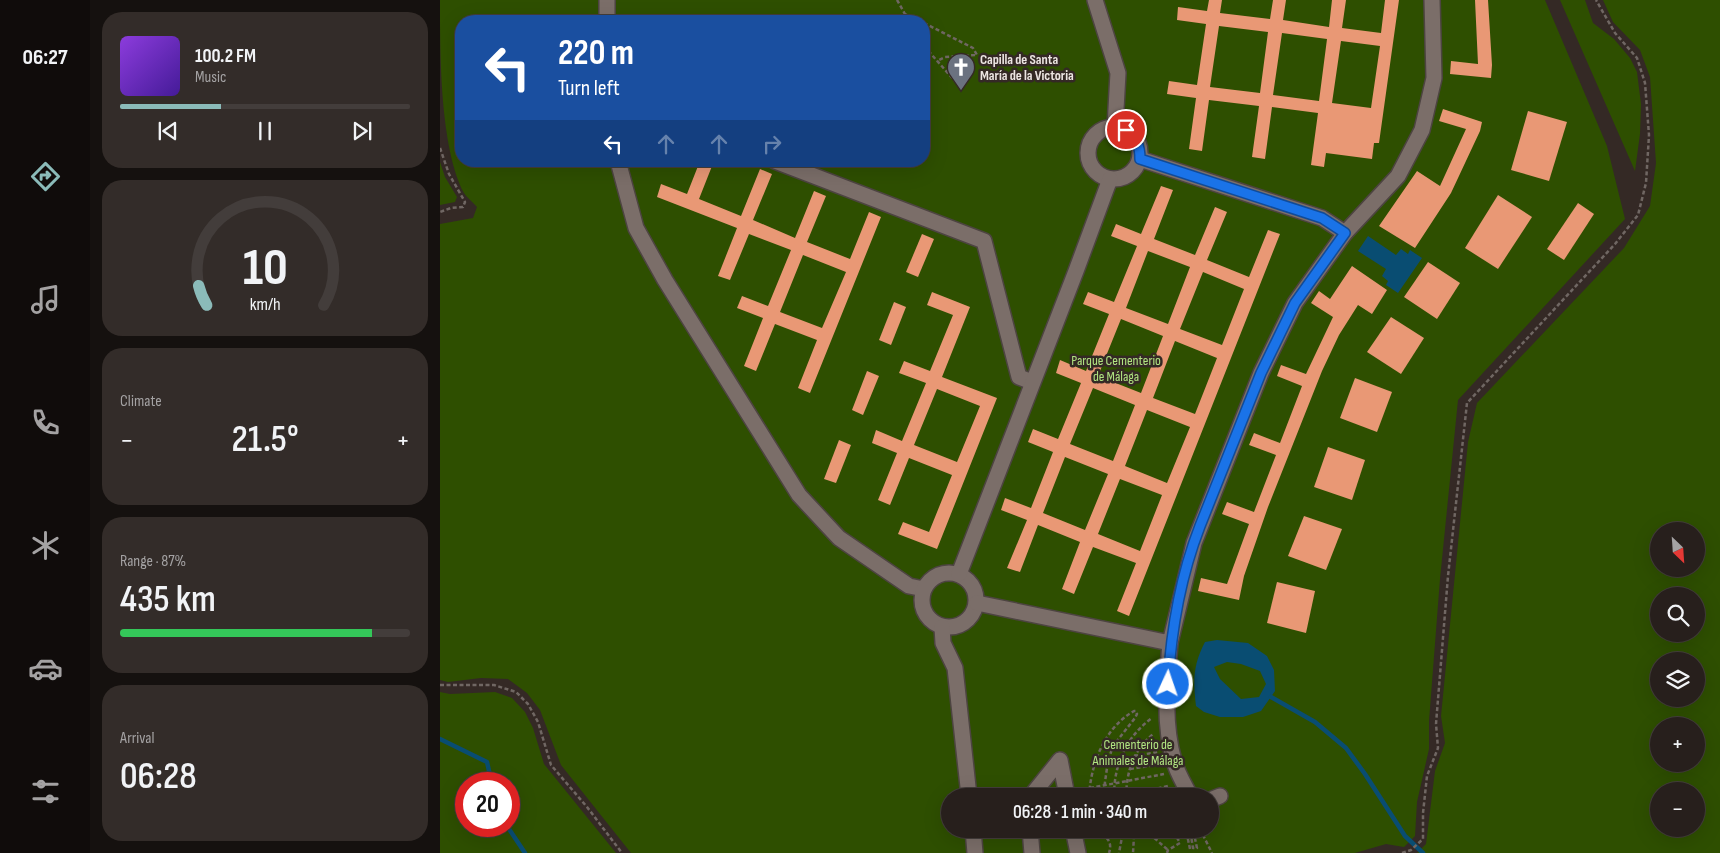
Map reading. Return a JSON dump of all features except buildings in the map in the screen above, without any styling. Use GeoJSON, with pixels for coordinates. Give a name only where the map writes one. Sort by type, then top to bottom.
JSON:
{"type":"FeatureCollection","features":[{"type":"Feature","properties":{"kind":"lane"},"geometry":{"type":"LineString","coordinates":[[607,0],[607,15]]}},
{"type":"Feature","properties":{"kind":"lane"},"geometry":{"type":"LineString","coordinates":[[1095,0],[1118,72],[1115,126]]}},
{"type":"Feature","properties":{"kind":"lane"},"geometry":{"type":"LineString","coordinates":[[1186,788],[1174,762],[1168,731],[1168,684],[1170,643],[1194,543],[1261,373],[1295,303],[1345,233],[1398,176],[1422,130],[1434,78],[1432,0]]}},
{"type":"Feature","properties":{"kind":"lane"},"geometry":{"type":"LineString","coordinates":[[1115,126],[1126,130],[1135,137],[1140,147],[1140,159],[1136,168],[1129,175],[1120,179],[1110,179],[1086,171],[1088,145],[1094,135],[1103,128],[1115,126]]}},
{"type":"Feature","properties":{"kind":"lane"},"geometry":{"type":"LineString","coordinates":[[1140,159],[1322,218],[1345,233]]}},
{"type":"Feature","properties":{"kind":"lane"},"geometry":{"type":"LineString","coordinates":[[620,167],[636,228],[665,280],[798,495],[839,538],[909,586],[924,589]]}},
{"type":"Feature","properties":{"kind":"lane"},"geometry":{"type":"LineString","coordinates":[[791,167],[984,240],[1019,377],[1032,382]]}},
{"type":"Feature","properties":{"kind":"lane"},"geometry":{"type":"LineString","coordinates":[[959,574],[1032,382],[1048,324],[1090,215],[1110,179]]}},
{"type":"Feature","properties":{"kind":"lane"},"geometry":{"type":"LineString","coordinates":[[945,573],[959,574],[969,581],[975,591],[977,603],[973,614],[965,623],[954,628],[942,627],[931,622],[924,612],[921,600],[924,589],[933,578],[945,573]]}},
{"type":"Feature","properties":{"kind":"lane"},"geometry":{"type":"LineString","coordinates":[[977,603],[1170,643]]}},
{"type":"Feature","properties":{"kind":"lane"},"geometry":{"type":"LineString","coordinates":[[942,627],[943,643],[955,668],[968,788]]}},
{"type":"Feature","properties":{"kind":"lane"},"geometry":{"type":"LineString","coordinates":[[1038,788],[1060,760],[1065,788]]}},
{"type":"Feature","properties":{"kind":"lane"},"geometry":{"type":"LineString","coordinates":[[973,838],[975,853]]}},
{"type":"Feature","properties":{"kind":"lane"},"geometry":{"type":"LineString","coordinates":[[1031,838],[1032,853]]}},
{"type":"Feature","properties":{"kind":"lane"},"geometry":{"type":"LineString","coordinates":[[1075,838],[1078,853]]}},
{"type":"Feature","properties":{"kind":"path"},"geometry":{"type":"LineString","coordinates":[[897,0],[905,13],[908,15]]}},
{"type":"Feature","properties":{"kind":"path"},"geometry":{"type":"LineString","coordinates":[[1402,853],[1411,850],[1423,839],[1423,813],[1427,776],[1438,748],[1436,724],[1467,403],[1615,244],[1638,215],[1646,183],[1649,135],[1645,83],[1637,58],[1615,33],[1596,0]]}},
{"type":"Feature","properties":{"kind":"path"},"geometry":{"type":"LineString","coordinates":[[930,26],[973,48],[976,55],[945,57],[937,61]]}},
{"type":"Feature","properties":{"kind":"path"},"geometry":{"type":"LineString","coordinates":[[930,53],[954,80],[964,85]]}},
{"type":"Feature","properties":{"kind":"path"},"geometry":{"type":"LineString","coordinates":[[440,148],[450,174],[465,202],[463,207],[451,208],[440,212]]}},
{"type":"Feature","properties":{"kind":"path"},"geometry":{"type":"LineString","coordinates":[[440,685],[494,685],[516,692],[528,704],[538,722],[551,765],[587,807],[622,853]]}},
{"type":"Feature","properties":{"kind":"path"},"geometry":{"type":"LineString","coordinates":[[1104,788],[1104,785],[1108,761],[1113,746],[1135,718],[1137,714],[1134,711],[1117,723],[1103,743],[1096,759],[1090,788],[1104,785],[1128,782],[1167,774]]}},
{"type":"Feature","properties":{"kind":"path"},"geometry":{"type":"LineString","coordinates":[[1115,788],[1119,762],[1128,741],[1146,722]]}},
{"type":"Feature","properties":{"kind":"path"},"geometry":{"type":"LineString","coordinates":[[1127,788],[1134,756],[1142,744],[1157,731]]}},
{"type":"Feature","properties":{"kind":"path"},"geometry":{"type":"LineString","coordinates":[[1134,756],[1160,751]]}},
{"type":"Feature","properties":{"kind":"path"},"geometry":{"type":"LineString","coordinates":[[1130,769],[1163,763]]}},
{"type":"Feature","properties":{"kind":"path"},"geometry":{"type":"LineString","coordinates":[[1159,788],[1172,785]]}},
{"type":"Feature","properties":{"kind":"path"},"geometry":{"type":"LineString","coordinates":[[1107,838],[1111,846],[1109,853]]}},
{"type":"Feature","properties":{"kind":"path"},"geometry":{"type":"LineString","coordinates":[[1120,853],[1122,838]]}},
{"type":"Feature","properties":{"kind":"path"},"geometry":{"type":"LineString","coordinates":[[1133,853],[1134,838]]}},
{"type":"Feature","properties":{"kind":"path"},"geometry":{"type":"LineString","coordinates":[[1154,838],[1167,852],[1180,843],[1177,838]]}},
{"type":"Feature","properties":{"kind":"path"},"geometry":{"type":"LineString","coordinates":[[1188,838],[1190,849]]}},
{"type":"Feature","properties":{"kind":"path"},"geometry":{"type":"LineString","coordinates":[[1191,838],[1193,848],[1197,848],[1195,838]]}},
{"type":"Feature","properties":{"kind":"path"},"geometry":{"type":"LineString","coordinates":[[1204,838],[1212,853]]}},
{"type":"Feature","properties":{"kind":"green space","name":"Parque Cementerio de Málaga"},"geometry":{"type":"Polygon","coordinates":[[[440,0],[1545,0],[1607,146],[1625,219],[1458,400],[1440,579],[1429,721],[1429,749],[1417,802],[1415,836],[1404,847],[1386,844],[1355,853],[631,853],[561,765],[540,710],[527,693],[508,679],[481,678],[448,682],[440,680],[440,224],[473,218],[477,207],[464,193],[456,174],[450,151],[443,100],[440,0]]]}},
{"type":"Feature","properties":{"kind":"green space"},"geometry":{"type":"Polygon","coordinates":[[[1560,0],[1585,0],[1593,23],[1614,39],[1630,58],[1637,72],[1641,104],[1640,134],[1635,171],[1560,0]]]}},
{"type":"Feature","properties":{"kind":"green space"},"geometry":{"type":"Polygon","coordinates":[[[1603,0],[1720,0],[1720,853],[1417,853],[1426,844],[1435,771],[1445,743],[1441,716],[1468,442],[1477,403],[1624,248],[1650,206],[1656,163],[1650,77],[1640,50],[1613,22],[1603,0]]]}},
{"type":"Feature","properties":{"kind":"green space"},"geometry":{"type":"Polygon","coordinates":[[[440,162],[445,177],[457,197],[455,202],[440,205],[440,162]]]}},
{"type":"Feature","properties":{"kind":"green space"},"geometry":{"type":"Polygon","coordinates":[[[440,692],[450,694],[495,692],[512,698],[525,712],[533,728],[544,764],[616,853],[440,853],[440,692]]]}},
{"type":"Feature","properties":{"kind":"water"},"geometry":{"type":"Polygon","coordinates":[[[1368,236],[1396,255],[1401,249],[1408,254],[1410,250],[1422,258],[1398,293],[1386,285],[1388,281],[1382,276],[1386,269],[1358,251],[1368,236]]]}},
{"type":"Feature","properties":{"kind":"water"},"geometry":{"type":"Polygon","coordinates":[[[1217,640],[1248,643],[1267,656],[1274,670],[1275,691],[1261,711],[1243,717],[1220,717],[1204,712],[1196,706],[1195,673],[1198,658],[1205,642],[1217,640]],[[1227,662],[1214,667],[1220,679],[1241,699],[1259,697],[1266,684],[1260,671],[1241,664],[1227,662]]]}},
{"type":"Feature","properties":{"kind":"waterway"},"geometry":{"type":"LineString","coordinates":[[1271,697],[1315,722],[1346,748],[1405,836],[1423,853]]}},
{"type":"Feature","properties":{"kind":"waterway"},"geometry":{"type":"LineString","coordinates":[[440,739],[487,762],[489,772]]}},
{"type":"Feature","properties":{"kind":"waterway"},"geometry":{"type":"LineString","coordinates":[[514,837],[525,853]]}},
{"type":"Feature","properties":{"kind":"place","name":"Capilla de Santa María de la Victoria"},"geometry":{"type":"Point","coordinates":[961,91]}},
{"type":"Feature","properties":{"kind":"route"},"geometry":{"type":"LineString","coordinates":[[1126,130],[1135,137],[1140,147],[1140,159],[1322,218],[1345,233],[1295,303],[1261,373],[1200,526],[1194,543],[1170,643],[1168,684]]}},
{"type":"Feature","properties":{"kind":"park label","name":"Cementerio de Animales de Málaga"},"geometry":{"type":"Point","coordinates":[1138,752]}}]}
